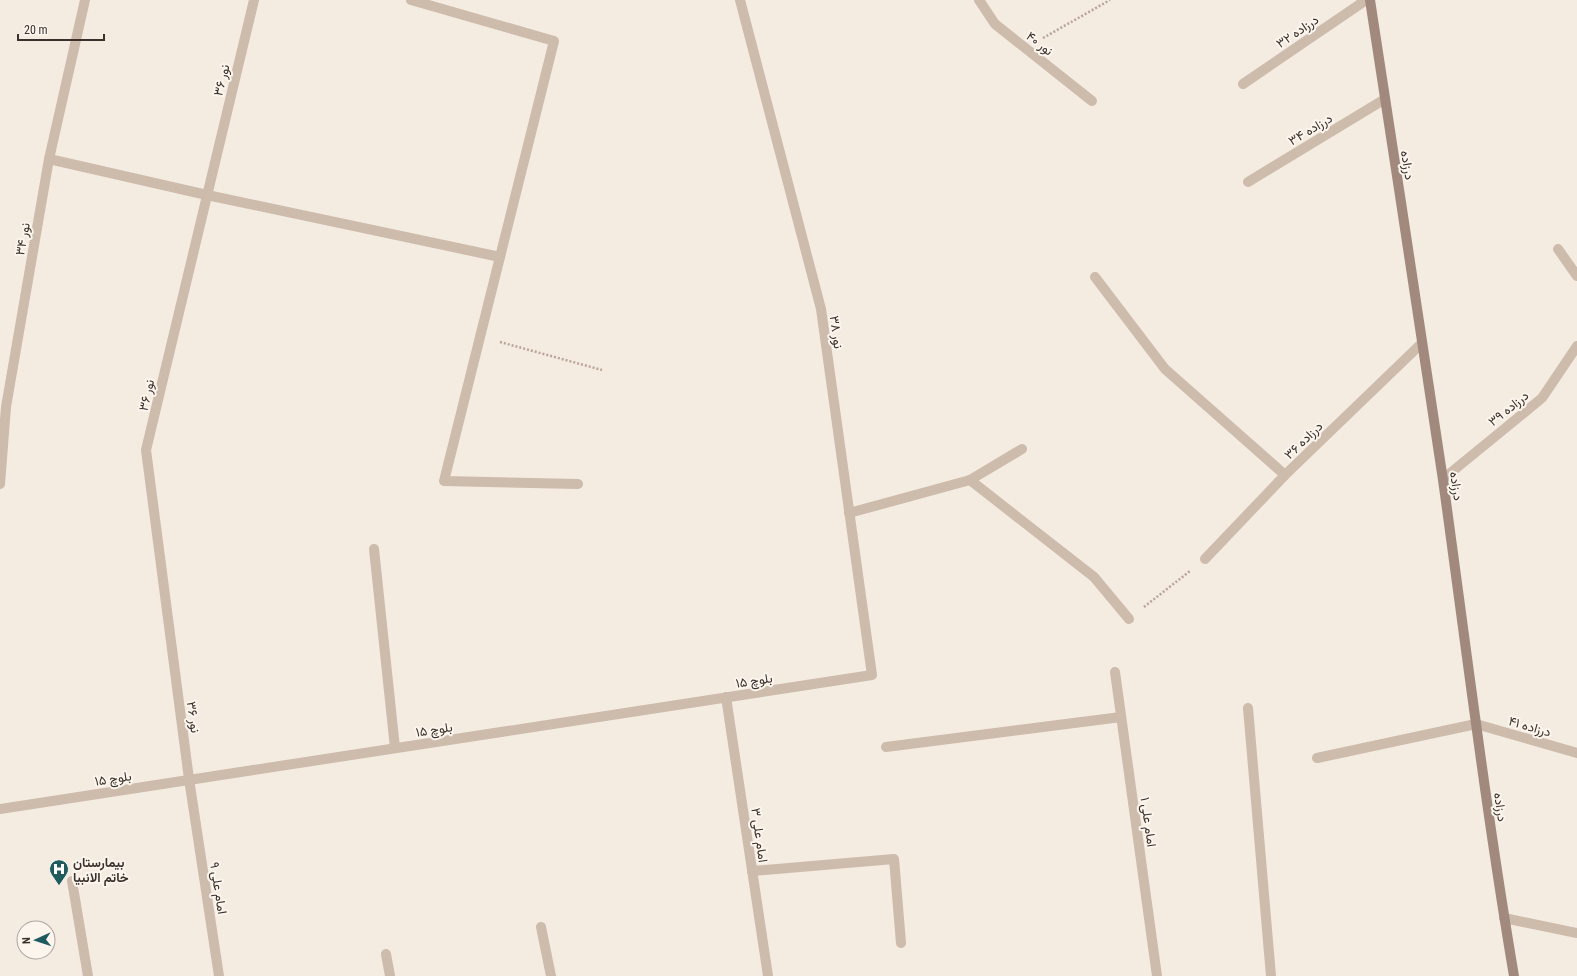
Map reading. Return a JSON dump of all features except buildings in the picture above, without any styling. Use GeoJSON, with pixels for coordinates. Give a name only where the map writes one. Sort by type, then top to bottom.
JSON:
{"type":"FeatureCollection","features":[{"type":"Feature","properties":{"kind":"main road","name":"درزاده"},"geometry":{"type":"LineString","coordinates":[[1370,0],[1443,479],[1476,724],[1504,918],[1514,976]]}},
{"type":"Feature","properties":{"kind":"street","name":"نور ۳۴"},"geometry":{"type":"LineString","coordinates":[[0,484],[3,406],[49,159],[85,0]]}},
{"type":"Feature","properties":{"kind":"street","name":"نور ۳۶"},"geometry":{"type":"LineString","coordinates":[[193,803],[146,450],[254,0]]}},
{"type":"Feature","properties":{"kind":"street"},"geometry":{"type":"LineString","coordinates":[[411,0],[554,41],[444,481],[578,484]]}},
{"type":"Feature","properties":{"kind":"street","name":"نور ۳۸"},"geometry":{"type":"LineString","coordinates":[[740,0],[821,309],[872,675]]}},
{"type":"Feature","properties":{"kind":"street","name":"نور ۴۰"},"geometry":{"type":"LineString","coordinates":[[979,0],[995,24],[1092,101]]}},
{"type":"Feature","properties":{"kind":"street","name":"درزاده ۳۲"},"geometry":{"type":"LineString","coordinates":[[1243,84],[1366,0]]}},
{"type":"Feature","properties":{"kind":"street","name":"درزاده ۳۴"},"geometry":{"type":"LineString","coordinates":[[1248,182],[1385,99]]}},
{"type":"Feature","properties":{"kind":"street"},"geometry":{"type":"LineString","coordinates":[[49,159],[207,195],[500,257]]}},
{"type":"Feature","properties":{"kind":"street"},"geometry":{"type":"LineString","coordinates":[[1558,249],[1577,276]]}},
{"type":"Feature","properties":{"kind":"street"},"geometry":{"type":"LineString","coordinates":[[1095,277],[1165,369],[1285,475]]}},
{"type":"Feature","properties":{"kind":"street","name":"درزاده ۳۶"},"geometry":{"type":"LineString","coordinates":[[1204,559],[1285,475],[1422,343]]}},
{"type":"Feature","properties":{"kind":"street","name":"درزاده ۳۹"},"geometry":{"type":"LineString","coordinates":[[1443,479],[1542,398],[1577,346]]}},
{"type":"Feature","properties":{"kind":"street"},"geometry":{"type":"LineString","coordinates":[[849,513],[970,480],[1022,449]]}},
{"type":"Feature","properties":{"kind":"street"},"geometry":{"type":"LineString","coordinates":[[970,480],[1094,577],[1129,619]]}},
{"type":"Feature","properties":{"kind":"street"},"geometry":{"type":"LineString","coordinates":[[374,549],[395,748]]}},
{"type":"Feature","properties":{"kind":"street","name":"امام علی ۱"},"geometry":{"type":"LineString","coordinates":[[1115,672],[1157,976]]}},
{"type":"Feature","properties":{"kind":"street","name":"بلوچ ۱۵"},"geometry":{"type":"LineString","coordinates":[[0,810],[189,779],[872,675]]}},
{"type":"Feature","properties":{"kind":"street","name":"امام علی ۳"},"geometry":{"type":"LineString","coordinates":[[726,697],[768,976]]}},
{"type":"Feature","properties":{"kind":"street"},"geometry":{"type":"LineString","coordinates":[[1248,708],[1271,976]]}},
{"type":"Feature","properties":{"kind":"street"},"geometry":{"type":"LineString","coordinates":[[886,747],[1121,716]]}},
{"type":"Feature","properties":{"kind":"street"},"geometry":{"type":"LineString","coordinates":[[1317,758],[1476,724]]}},
{"type":"Feature","properties":{"kind":"street","name":"درزاده ۴۱"},"geometry":{"type":"LineString","coordinates":[[1476,724],[1577,752]]}},
{"type":"Feature","properties":{"kind":"street","name":"امام علی ۹"},"geometry":{"type":"LineString","coordinates":[[193,803],[219,976]]}},
{"type":"Feature","properties":{"kind":"street"},"geometry":{"type":"LineString","coordinates":[[752,871],[894,859],[901,943]]}},
{"type":"Feature","properties":{"kind":"street"},"geometry":{"type":"LineString","coordinates":[[72,881],[88,976]]}},
{"type":"Feature","properties":{"kind":"street"},"geometry":{"type":"LineString","coordinates":[[1504,918],[1577,933]]}},
{"type":"Feature","properties":{"kind":"street"},"geometry":{"type":"LineString","coordinates":[[541,927],[551,976]]}},
{"type":"Feature","properties":{"kind":"street"},"geometry":{"type":"LineString","coordinates":[[386,954],[390,976]]}},
{"type":"Feature","properties":{"kind":"path"},"geometry":{"type":"LineString","coordinates":[[1025,48],[1110,0]]}},
{"type":"Feature","properties":{"kind":"path"},"geometry":{"type":"LineString","coordinates":[[480,336],[602,370]]}},
{"type":"Feature","properties":{"kind":"path"},"geometry":{"type":"LineString","coordinates":[[1129,619],[1204,559]]}},
{"type":"Feature","properties":{"kind":"place","name":"بیمارستان خاتم الانبیا"},"geometry":{"type":"Point","coordinates":[59,886]}}]}
